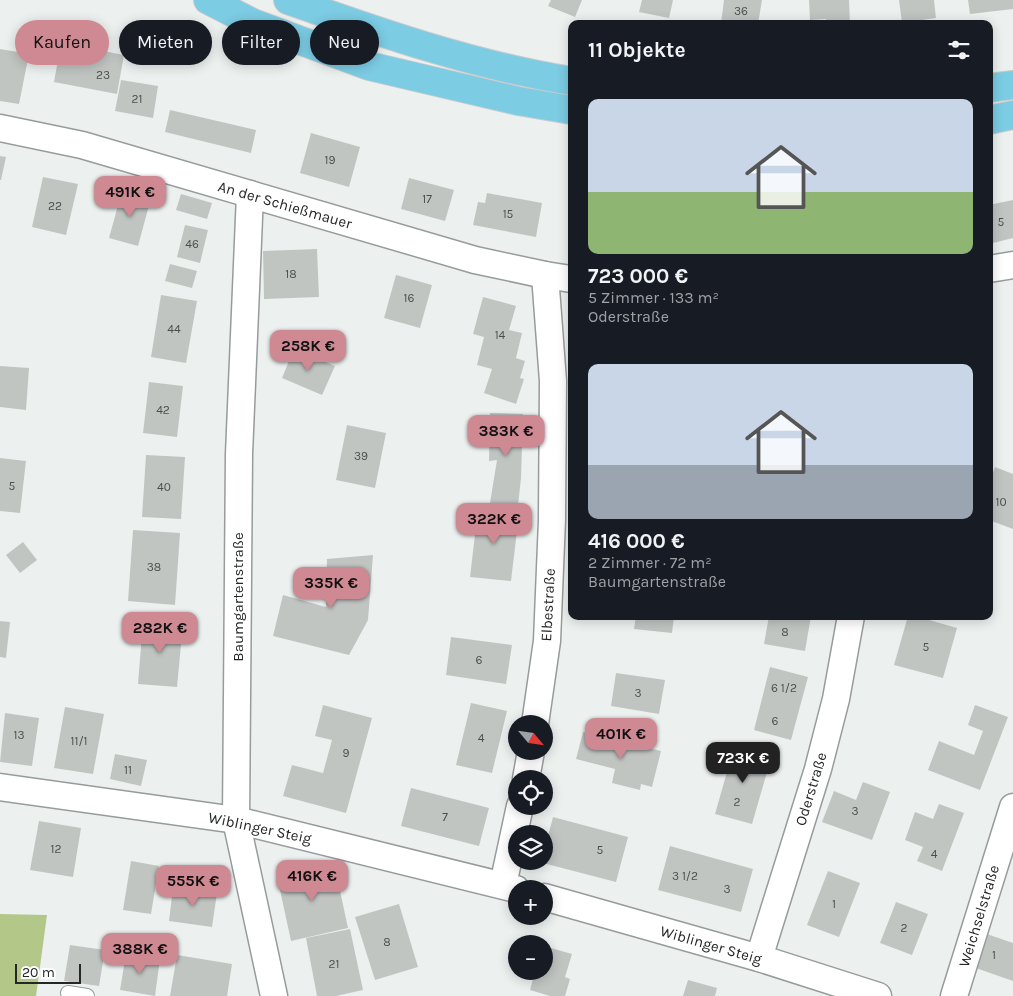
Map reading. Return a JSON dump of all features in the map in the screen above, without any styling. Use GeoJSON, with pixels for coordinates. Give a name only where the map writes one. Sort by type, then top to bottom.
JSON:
{"type":"FeatureCollection","features":[{"type":"Feature","properties":{"kind":"highway"},"geometry":{"type":"LineString","coordinates":[[208,0],[254,23],[369,66],[568,109]]}},
{"type":"Feature","properties":{"kind":"highway"},"geometry":{"type":"LineString","coordinates":[[288,0],[403,41],[526,74],[568,81]]}},
{"type":"Feature","properties":{"kind":"highway"},"geometry":{"type":"LineString","coordinates":[[993,87],[1013,84]]}},
{"type":"Feature","properties":{"kind":"highway"},"geometry":{"type":"LineString","coordinates":[[993,119],[1013,115]]}},
{"type":"Feature","properties":{"kind":"street","name":"An der Schießmauer"},"geometry":{"type":"LineString","coordinates":[[0,128],[82,146],[475,260],[568,279]]}},
{"type":"Feature","properties":{"kind":"street","name":"Baumgartenstraße"},"geometry":{"type":"LineString","coordinates":[[250,194],[239,447],[236,820],[274,996]]}},
{"type":"Feature","properties":{"kind":"street"},"geometry":{"type":"LineString","coordinates":[[993,268],[1013,265]]}},
{"type":"Feature","properties":{"kind":"street","name":"Elbestraße"},"geometry":{"type":"LineString","coordinates":[[536,715],[547,642],[552,520],[553,381],[544,275]]}},
{"type":"Feature","properties":{"kind":"street","name":"Oderstraße"},"geometry":{"type":"LineString","coordinates":[[759,958],[818,769],[836,699],[849,620]]}},
{"type":"Feature","properties":{"kind":"street","name":"Wiblinger Steig"},"geometry":{"type":"LineString","coordinates":[[0,787],[236,820],[508,887]]}},
{"type":"Feature","properties":{"kind":"street","name":"Weichselstraße"},"geometry":{"type":"LineString","coordinates":[[954,996],[1013,807]]}},
{"type":"Feature","properties":{"kind":"street"},"geometry":{"type":"LineString","coordinates":[[511,880],[519,815]]}},
{"type":"Feature","properties":{"kind":"street","name":"Wiblinger Steig"},"geometry":{"type":"LineString","coordinates":[[553,900],[759,958],[878,996]]}},
{"type":"Feature","properties":{"kind":"lane"},"geometry":{"type":"LineString","coordinates":[[68,993],[87,996]]}},
{"type":"Feature","properties":{"kind":"green space"},"geometry":{"type":"Polygon","coordinates":[[[0,914],[47,915],[36,996],[0,996],[0,914]]]}},
{"type":"Feature","properties":{"kind":"building"},"geometry":{"type":"Polygon","coordinates":[[[551,0],[582,0],[575,17],[548,6],[551,0]]]}},
{"type":"Feature","properties":{"kind":"building"},"geometry":{"type":"Polygon","coordinates":[[[642,0],[673,0],[669,18],[639,12],[642,0]]]}},
{"type":"Feature","properties":{"kind":"building"},"geometry":{"type":"Polygon","coordinates":[[[724,0],[762,0],[759,20],[721,20],[724,0]]]}},
{"type":"Feature","properties":{"kind":"building"},"geometry":{"type":"Polygon","coordinates":[[[809,0],[849,0],[850,20],[810,20],[809,0]]]}},
{"type":"Feature","properties":{"kind":"building"},"geometry":{"type":"Polygon","coordinates":[[[899,0],[934,0],[936,18],[902,20],[899,0]]]}},
{"type":"Feature","properties":{"kind":"building"},"geometry":{"type":"Polygon","coordinates":[[[968,0],[1013,0],[1013,9],[970,14],[968,0]]]}},
{"type":"Feature","properties":{"kind":"building"},"geometry":{"type":"Polygon","coordinates":[[[0,49],[15,52],[15,65],[27,65],[19,104],[0,101],[0,49]]]}},
{"type":"Feature","properties":{"kind":"building"},"geometry":{"type":"Polygon","coordinates":[[[109,52],[119,54],[119,65],[122,65],[117,94],[54,82],[57,65],[109,65],[109,52]]]}},
{"type":"Feature","properties":{"kind":"building"},"geometry":{"type":"Polygon","coordinates":[[[121,80],[158,86],[153,118],[115,111],[121,80]]]}},
{"type":"Feature","properties":{"kind":"building"},"geometry":{"type":"Polygon","coordinates":[[[170,110],[256,130],[251,153],[165,132],[170,110]]]}},
{"type":"Feature","properties":{"kind":"building"},"geometry":{"type":"Polygon","coordinates":[[[311,133],[360,147],[349,187],[300,173],[311,133]]]}},
{"type":"Feature","properties":{"kind":"building"},"geometry":{"type":"Polygon","coordinates":[[[0,156],[6,157],[1,180],[0,180],[0,156]]]}},
{"type":"Feature","properties":{"kind":"building"},"geometry":{"type":"Polygon","coordinates":[[[43,177],[78,184],[66,235],[32,227],[43,177]]]}},
{"type":"Feature","properties":{"kind":"building"},"geometry":{"type":"Polygon","coordinates":[[[409,178],[454,190],[445,221],[401,209],[409,178]]]}},
{"type":"Feature","properties":{"kind":"building"},"geometry":{"type":"Polygon","coordinates":[[[122,191],[151,198],[138,246],[109,238],[122,191]]]}},
{"type":"Feature","properties":{"kind":"building"},"geometry":{"type":"Polygon","coordinates":[[[487,193],[542,203],[536,237],[473,225],[478,202],[485,203],[487,193]]]}},
{"type":"Feature","properties":{"kind":"building"},"geometry":{"type":"Polygon","coordinates":[[[181,194],[212,203],[207,219],[176,210],[181,194]]]}},
{"type":"Feature","properties":{"kind":"building"},"geometry":{"type":"Polygon","coordinates":[[[1013,200],[1013,238],[993,243],[993,204],[1013,200]]]}},
{"type":"Feature","properties":{"kind":"building"},"geometry":{"type":"Polygon","coordinates":[[[185,225],[208,230],[200,263],[177,257],[185,225]]]}},
{"type":"Feature","properties":{"kind":"building"},"geometry":{"type":"Polygon","coordinates":[[[317,249],[319,297],[264,299],[263,251],[317,249]]]}},
{"type":"Feature","properties":{"kind":"building"},"geometry":{"type":"Polygon","coordinates":[[[170,264],[197,271],[192,288],[165,281],[170,264]]]}},
{"type":"Feature","properties":{"kind":"building"},"geometry":{"type":"Polygon","coordinates":[[[396,275],[432,285],[420,328],[384,318],[396,275]]]}},
{"type":"Feature","properties":{"kind":"building"},"geometry":{"type":"Polygon","coordinates":[[[161,295],[197,301],[186,363],[151,357],[161,295]]]}},
{"type":"Feature","properties":{"kind":"building"},"geometry":{"type":"Polygon","coordinates":[[[483,297],[516,306],[509,330],[522,333],[516,358],[525,361],[520,378],[524,379],[516,404],[484,393],[492,369],[477,365],[484,337],[473,334],[483,297]]]}},
{"type":"Feature","properties":{"kind":"building"},"geometry":{"type":"Polygon","coordinates":[[[294,349],[335,366],[322,395],[282,378],[294,349]]]}},
{"type":"Feature","properties":{"kind":"building"},"geometry":{"type":"Polygon","coordinates":[[[0,366],[29,368],[26,410],[0,407],[0,366]]]}},
{"type":"Feature","properties":{"kind":"building"},"geometry":{"type":"Polygon","coordinates":[[[149,382],[183,386],[177,437],[143,433],[149,382]]]}},
{"type":"Feature","properties":{"kind":"building"},"geometry":{"type":"Polygon","coordinates":[[[490,413],[523,414],[518,506],[490,503],[497,460],[489,461],[490,413]]]}},
{"type":"Feature","properties":{"kind":"building"},"geometry":{"type":"Polygon","coordinates":[[[347,425],[386,433],[375,488],[336,480],[347,425]]]}},
{"type":"Feature","properties":{"kind":"building"},"geometry":{"type":"Polygon","coordinates":[[[146,455],[185,457],[181,519],[142,517],[146,455]]]}},
{"type":"Feature","properties":{"kind":"building"},"geometry":{"type":"Polygon","coordinates":[[[0,458],[26,461],[20,513],[0,511],[0,458]]]}},
{"type":"Feature","properties":{"kind":"building"},"geometry":{"type":"Polygon","coordinates":[[[995,467],[1013,474],[1013,529],[993,522],[993,473],[995,467]]]}},
{"type":"Feature","properties":{"kind":"building"},"geometry":{"type":"Polygon","coordinates":[[[478,509],[519,514],[511,581],[470,577],[478,509]]]}},
{"type":"Feature","properties":{"kind":"building"},"geometry":{"type":"Polygon","coordinates":[[[133,530],[180,533],[175,605],[128,601],[133,530]]]}},
{"type":"Feature","properties":{"kind":"building"},"geometry":{"type":"Polygon","coordinates":[[[23,542],[37,560],[20,573],[6,555],[23,542]]]}},
{"type":"Feature","properties":{"kind":"building"},"geometry":{"type":"Polygon","coordinates":[[[373,555],[368,620],[349,655],[273,636],[283,595],[326,607],[327,559],[373,555]]]}},
{"type":"Feature","properties":{"kind":"building"},"geometry":{"type":"Polygon","coordinates":[[[635,620],[674,620],[672,633],[634,629],[635,620]]]}},
{"type":"Feature","properties":{"kind":"building"},"geometry":{"type":"Polygon","coordinates":[[[768,620],[810,620],[805,651],[764,644],[768,620]]]}},
{"type":"Feature","properties":{"kind":"building"},"geometry":{"type":"Polygon","coordinates":[[[907,620],[929,620],[957,628],[943,678],[894,665],[907,620]]]}},
{"type":"Feature","properties":{"kind":"building"},"geometry":{"type":"Polygon","coordinates":[[[0,621],[10,622],[6,658],[0,657],[0,621]]]}},
{"type":"Feature","properties":{"kind":"building"},"geometry":{"type":"Polygon","coordinates":[[[143,621],[183,624],[177,687],[138,684],[143,621]]]}},
{"type":"Feature","properties":{"kind":"building"},"geometry":{"type":"Polygon","coordinates":[[[451,637],[512,645],[506,684],[446,675],[451,637]]]}},
{"type":"Feature","properties":{"kind":"building"},"geometry":{"type":"Polygon","coordinates":[[[770,667],[808,677],[791,740],[754,730],[770,667]]]}},
{"type":"Feature","properties":{"kind":"building"},"geometry":{"type":"Polygon","coordinates":[[[616,673],[665,680],[659,714],[611,706],[616,673]]]}},
{"type":"Feature","properties":{"kind":"building"},"geometry":{"type":"Polygon","coordinates":[[[471,703],[507,711],[492,773],[456,765],[471,703]]]}},
{"type":"Feature","properties":{"kind":"building"},"geometry":{"type":"Polygon","coordinates":[[[323,705],[372,718],[346,813],[283,796],[292,765],[323,773],[332,740],[315,736],[323,705]]]}},
{"type":"Feature","properties":{"kind":"building"},"geometry":{"type":"Polygon","coordinates":[[[975,705],[1008,717],[980,790],[928,770],[939,741],[974,755],[983,731],[968,725],[975,705]]]}},
{"type":"Feature","properties":{"kind":"building"},"geometry":{"type":"Polygon","coordinates":[[[65,707],[104,714],[93,774],[54,768],[65,707]]]}},
{"type":"Feature","properties":{"kind":"building"},"geometry":{"type":"Polygon","coordinates":[[[5,713],[39,718],[32,766],[0,762],[5,713]]]}},
{"type":"Feature","properties":{"kind":"building"},"geometry":{"type":"Polygon","coordinates":[[[583,732],[661,751],[652,787],[641,784],[640,790],[612,783],[615,769],[576,759],[583,732]]]}},
{"type":"Feature","properties":{"kind":"building"},"geometry":{"type":"Polygon","coordinates":[[[735,744],[772,755],[752,824],[715,814],[735,744]]]}},
{"type":"Feature","properties":{"kind":"building"},"geometry":{"type":"Polygon","coordinates":[[[115,754],[147,760],[141,786],[110,779],[115,754]]]}},
{"type":"Feature","properties":{"kind":"building"},"geometry":{"type":"Polygon","coordinates":[[[863,782],[890,792],[872,840],[822,822],[834,791],[856,800],[863,782]]]}},
{"type":"Feature","properties":{"kind":"building"},"geometry":{"type":"Polygon","coordinates":[[[411,788],[489,808],[479,846],[401,826],[411,788]]]}},
{"type":"Feature","properties":{"kind":"building"},"geometry":{"type":"Polygon","coordinates":[[[939,804],[964,813],[942,871],[917,861],[923,847],[905,840],[915,812],[933,819],[939,804]]]}},
{"type":"Feature","properties":{"kind":"building"},"geometry":{"type":"Polygon","coordinates":[[[553,817],[628,837],[616,882],[553,866],[553,825],[551,825],[553,817]]]}},
{"type":"Feature","properties":{"kind":"building"},"geometry":{"type":"Polygon","coordinates":[[[39,821],[81,828],[73,877],[30,870],[39,821]]]}},
{"type":"Feature","properties":{"kind":"building"},"geometry":{"type":"Polygon","coordinates":[[[670,846],[753,869],[741,912],[658,890],[670,846]]]}},
{"type":"Feature","properties":{"kind":"building"},"geometry":{"type":"Polygon","coordinates":[[[131,861],[159,866],[151,914],[123,910],[131,861]]]}},
{"type":"Feature","properties":{"kind":"building"},"geometry":{"type":"Polygon","coordinates":[[[334,863],[348,928],[291,941],[277,876],[334,863]]]}},
{"type":"Feature","properties":{"kind":"building"},"geometry":{"type":"Polygon","coordinates":[[[828,871],[860,883],[839,937],[807,925],[828,871]]]}},
{"type":"Feature","properties":{"kind":"building"},"geometry":{"type":"Polygon","coordinates":[[[173,888],[217,893],[212,927],[169,921],[173,888]]]}},
{"type":"Feature","properties":{"kind":"building"},"geometry":{"type":"Polygon","coordinates":[[[896,902],[928,914],[912,955],[880,943],[896,902]]]}},
{"type":"Feature","properties":{"kind":"building"},"geometry":{"type":"Polygon","coordinates":[[[399,904],[418,967],[375,980],[355,917],[399,904]]]}},
{"type":"Feature","properties":{"kind":"building"},"geometry":{"type":"Polygon","coordinates":[[[350,929],[363,990],[336,996],[317,996],[306,938],[350,929]]]}},
{"type":"Feature","properties":{"kind":"building"},"geometry":{"type":"Polygon","coordinates":[[[981,932],[1013,943],[1013,981],[970,966],[981,932]]]}},
{"type":"Feature","properties":{"kind":"building"},"geometry":{"type":"Polygon","coordinates":[[[70,945],[105,950],[99,986],[64,981],[70,945]]]}},
{"type":"Feature","properties":{"kind":"building"},"geometry":{"type":"Polygon","coordinates":[[[553,949],[572,954],[565,977],[570,979],[565,996],[550,996],[530,990],[533,980],[553,980],[553,949]]]}},
{"type":"Feature","properties":{"kind":"building"},"geometry":{"type":"Polygon","coordinates":[[[126,954],[160,959],[155,996],[120,990],[126,954]]]}},
{"type":"Feature","properties":{"kind":"building"},"geometry":{"type":"Polygon","coordinates":[[[177,955],[232,964],[227,996],[170,996],[177,955]]]}},
{"type":"Feature","properties":{"kind":"building"},"geometry":{"type":"Polygon","coordinates":[[[688,980],[717,988],[715,996],[683,996],[688,980]]]}}]}
